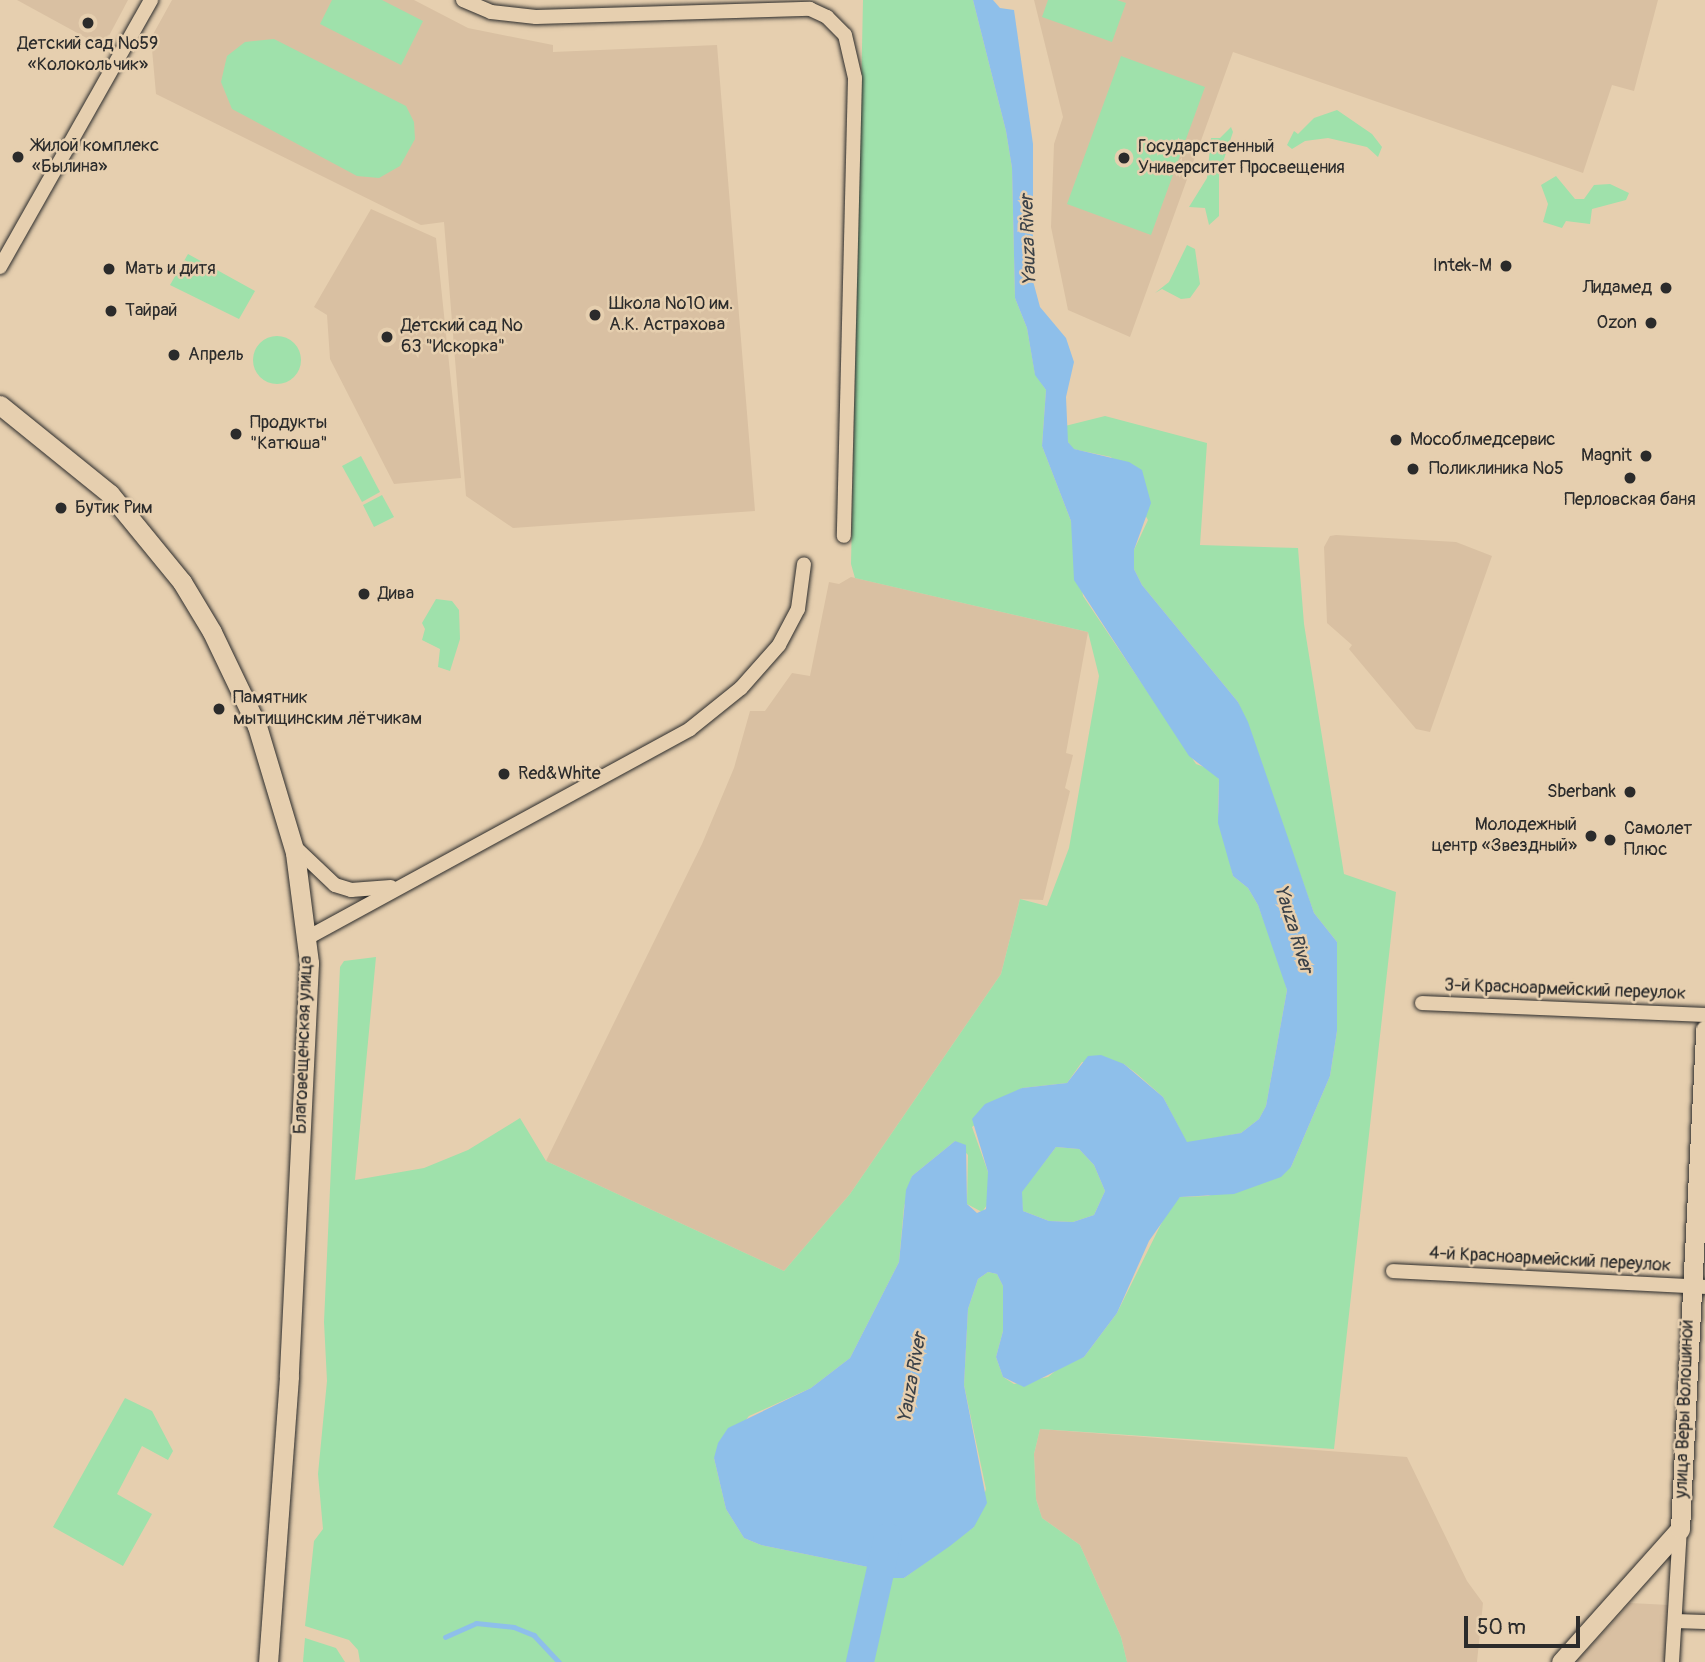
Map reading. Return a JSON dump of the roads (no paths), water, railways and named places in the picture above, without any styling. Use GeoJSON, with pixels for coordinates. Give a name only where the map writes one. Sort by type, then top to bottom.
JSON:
{"type":"FeatureCollection","features":[{"type":"Feature","properties":{"kind":"street"},"geometry":{"type":"LineString","coordinates":[[0,267],[151,0]]}},
{"type":"Feature","properties":{"kind":"street"},"geometry":{"type":"LineString","coordinates":[[463,0],[491,12],[536,17],[810,9],[827,16],[844,33],[855,78],[845,536]]}},
{"type":"Feature","properties":{"kind":"street","name":"Благовещенская улица"},"geometry":{"type":"LineString","coordinates":[[0,405],[110,494],[182,582],[212,632],[257,726],[293,844],[307,938],[289,1377],[268,1662]]}},
{"type":"Feature","properties":{"kind":"street"},"geometry":{"type":"LineString","coordinates":[[307,938],[659,748],[721,705],[760,669],[790,628],[804,587],[804,565]]}},
{"type":"Feature","properties":{"kind":"street"},"geometry":{"type":"LineString","coordinates":[[293,844],[335,885],[370,891],[409,883]]}},
{"type":"Feature","properties":{"kind":"street","name":"3-й Красноармейский переулок"},"geometry":{"type":"LineString","coordinates":[[1422,1003],[1705,1015]]}},
{"type":"Feature","properties":{"kind":"street","name":"улица Веры Волошиной"},"geometry":{"type":"LineString","coordinates":[[1672,1662],[1697,1287],[1705,1030]]}},
{"type":"Feature","properties":{"kind":"street","name":"4-й Красноармейский переулок"},"geometry":{"type":"LineString","coordinates":[[1393,1271],[1697,1287]]}},
{"type":"Feature","properties":{"kind":"street"},"geometry":{"type":"LineString","coordinates":[[1561,1662],[1681,1530]]}},
{"type":"Feature","properties":{"kind":"street"},"geometry":{"type":"LineString","coordinates":[[1675,1621],[1705,1622]]}},
{"type":"Feature","properties":{"kind":"water"},"geometry":{"type":"Polygon","coordinates":[[[973,0],[993,0],[1000,8],[1014,10],[1033,144],[1033,281],[1040,307],[1066,338],[1074,362],[1066,397],[1068,442],[1074,449],[1129,462],[1142,470],[1151,503],[1134,550],[1134,569],[1142,585],[1238,702],[1248,722],[1314,913],[1337,942],[1337,1031],[1330,1076],[1291,1167],[1281,1177],[1234,1194],[1180,1197],[1149,1241],[1117,1313],[1084,1357],[1024,1387],[1003,1377],[996,1357],[1003,1331],[1003,1286],[997,1274],[988,1272],[978,1279],[968,1309],[964,1385],[987,1503],[974,1527],[950,1546],[904,1578],[892,1578],[868,1567],[761,1545],[744,1538],[726,1509],[714,1458],[718,1443],[728,1428],[811,1388],[850,1358],[899,1262],[906,1190],[912,1176],[955,1141],[966,1145],[967,1204],[977,1213],[986,1209],[988,1172],[972,1119],[985,1104],[1022,1088],[1067,1083],[1088,1056],[1101,1055],[1124,1064],[1163,1097],[1187,1142],[1241,1133],[1259,1119],[1266,1106],[1287,990],[1258,905],[1248,888],[1233,876],[1218,823],[1219,779],[1189,756],[1074,580],[1071,521],[1042,446],[1046,390],[1035,375],[1027,328],[1015,298],[1012,168],[1006,131],[973,0]],[[1056,1147],[1022,1192],[1023,1211],[1049,1221],[1073,1222],[1094,1215],[1105,1191],[1094,1165],[1079,1149],[1056,1147]]]}},
{"type":"Feature","properties":{"kind":"waterway","name":"Yauza River"},"geometry":{"type":"LineString","coordinates":[[860,1662],[888,1537]]}},
{"type":"Feature","properties":{"kind":"waterway"},"geometry":{"type":"LineString","coordinates":[[445,1637],[476,1623],[514,1627],[534,1635],[559,1662]]}},
{"type":"Feature","properties":{"kind":"place","name":"Детский сад №59 «Колокольчик»"},"geometry":{"type":"Point","coordinates":[88,23]}},
{"type":"Feature","properties":{"kind":"place","name":"Жилой комплекс «Былина»"},"geometry":{"type":"Point","coordinates":[18,157]}},
{"type":"Feature","properties":{"kind":"place","name":"Государственный Университет Просвещения"},"geometry":{"type":"Point","coordinates":[1124,158]}},
{"type":"Feature","properties":{"kind":"place","name":"Intek-M"},"geometry":{"type":"Point","coordinates":[1506,266]}},
{"type":"Feature","properties":{"kind":"place","name":"Мать и дитя"},"geometry":{"type":"Point","coordinates":[109,269]}},
{"type":"Feature","properties":{"kind":"place","name":"Лидамед"},"geometry":{"type":"Point","coordinates":[1666,288]}},
{"type":"Feature","properties":{"kind":"place","name":"Тайрай"},"geometry":{"type":"Point","coordinates":[111,311]}},
{"type":"Feature","properties":{"kind":"place","name":"Школа №10 им. А.К. Астрахова"},"geometry":{"type":"Point","coordinates":[595,315]}},
{"type":"Feature","properties":{"kind":"place","name":"Ozon"},"geometry":{"type":"Point","coordinates":[1651,323]}},
{"type":"Feature","properties":{"kind":"place","name":"Детский сад № 63 \"Искорка\""},"geometry":{"type":"Point","coordinates":[387,337]}},
{"type":"Feature","properties":{"kind":"place","name":"Апрель"},"geometry":{"type":"Point","coordinates":[174,355]}},
{"type":"Feature","properties":{"kind":"place","name":"Продукты \"Катюша\""},"geometry":{"type":"Point","coordinates":[236,434]}},
{"type":"Feature","properties":{"kind":"place","name":"Мособлмедсервис"},"geometry":{"type":"Point","coordinates":[1396,440]}},
{"type":"Feature","properties":{"kind":"place","name":"Magnit"},"geometry":{"type":"Point","coordinates":[1646,456]}},
{"type":"Feature","properties":{"kind":"place","name":"Поликлиника №5"},"geometry":{"type":"Point","coordinates":[1413,469]}},
{"type":"Feature","properties":{"kind":"place","name":"Перловская баня"},"geometry":{"type":"Point","coordinates":[1630,478]}},
{"type":"Feature","properties":{"kind":"place","name":"Бутик Рим"},"geometry":{"type":"Point","coordinates":[61,508]}},
{"type":"Feature","properties":{"kind":"place","name":"Дива"},"geometry":{"type":"Point","coordinates":[364,594]}},
{"type":"Feature","properties":{"kind":"place","name":"Памятник мытищинским лётчикам"},"geometry":{"type":"Point","coordinates":[219,709]}},
{"type":"Feature","properties":{"kind":"place","name":"Red&White"},"geometry":{"type":"Point","coordinates":[504,774]}},
{"type":"Feature","properties":{"kind":"place","name":"Sberbank"},"geometry":{"type":"Point","coordinates":[1630,792]}},
{"type":"Feature","properties":{"kind":"place","name":"Молодежный центр «Звездный»"},"geometry":{"type":"Point","coordinates":[1591,836]}},
{"type":"Feature","properties":{"kind":"place","name":"Самолет Плюс"},"geometry":{"type":"Point","coordinates":[1610,840]}}]}
